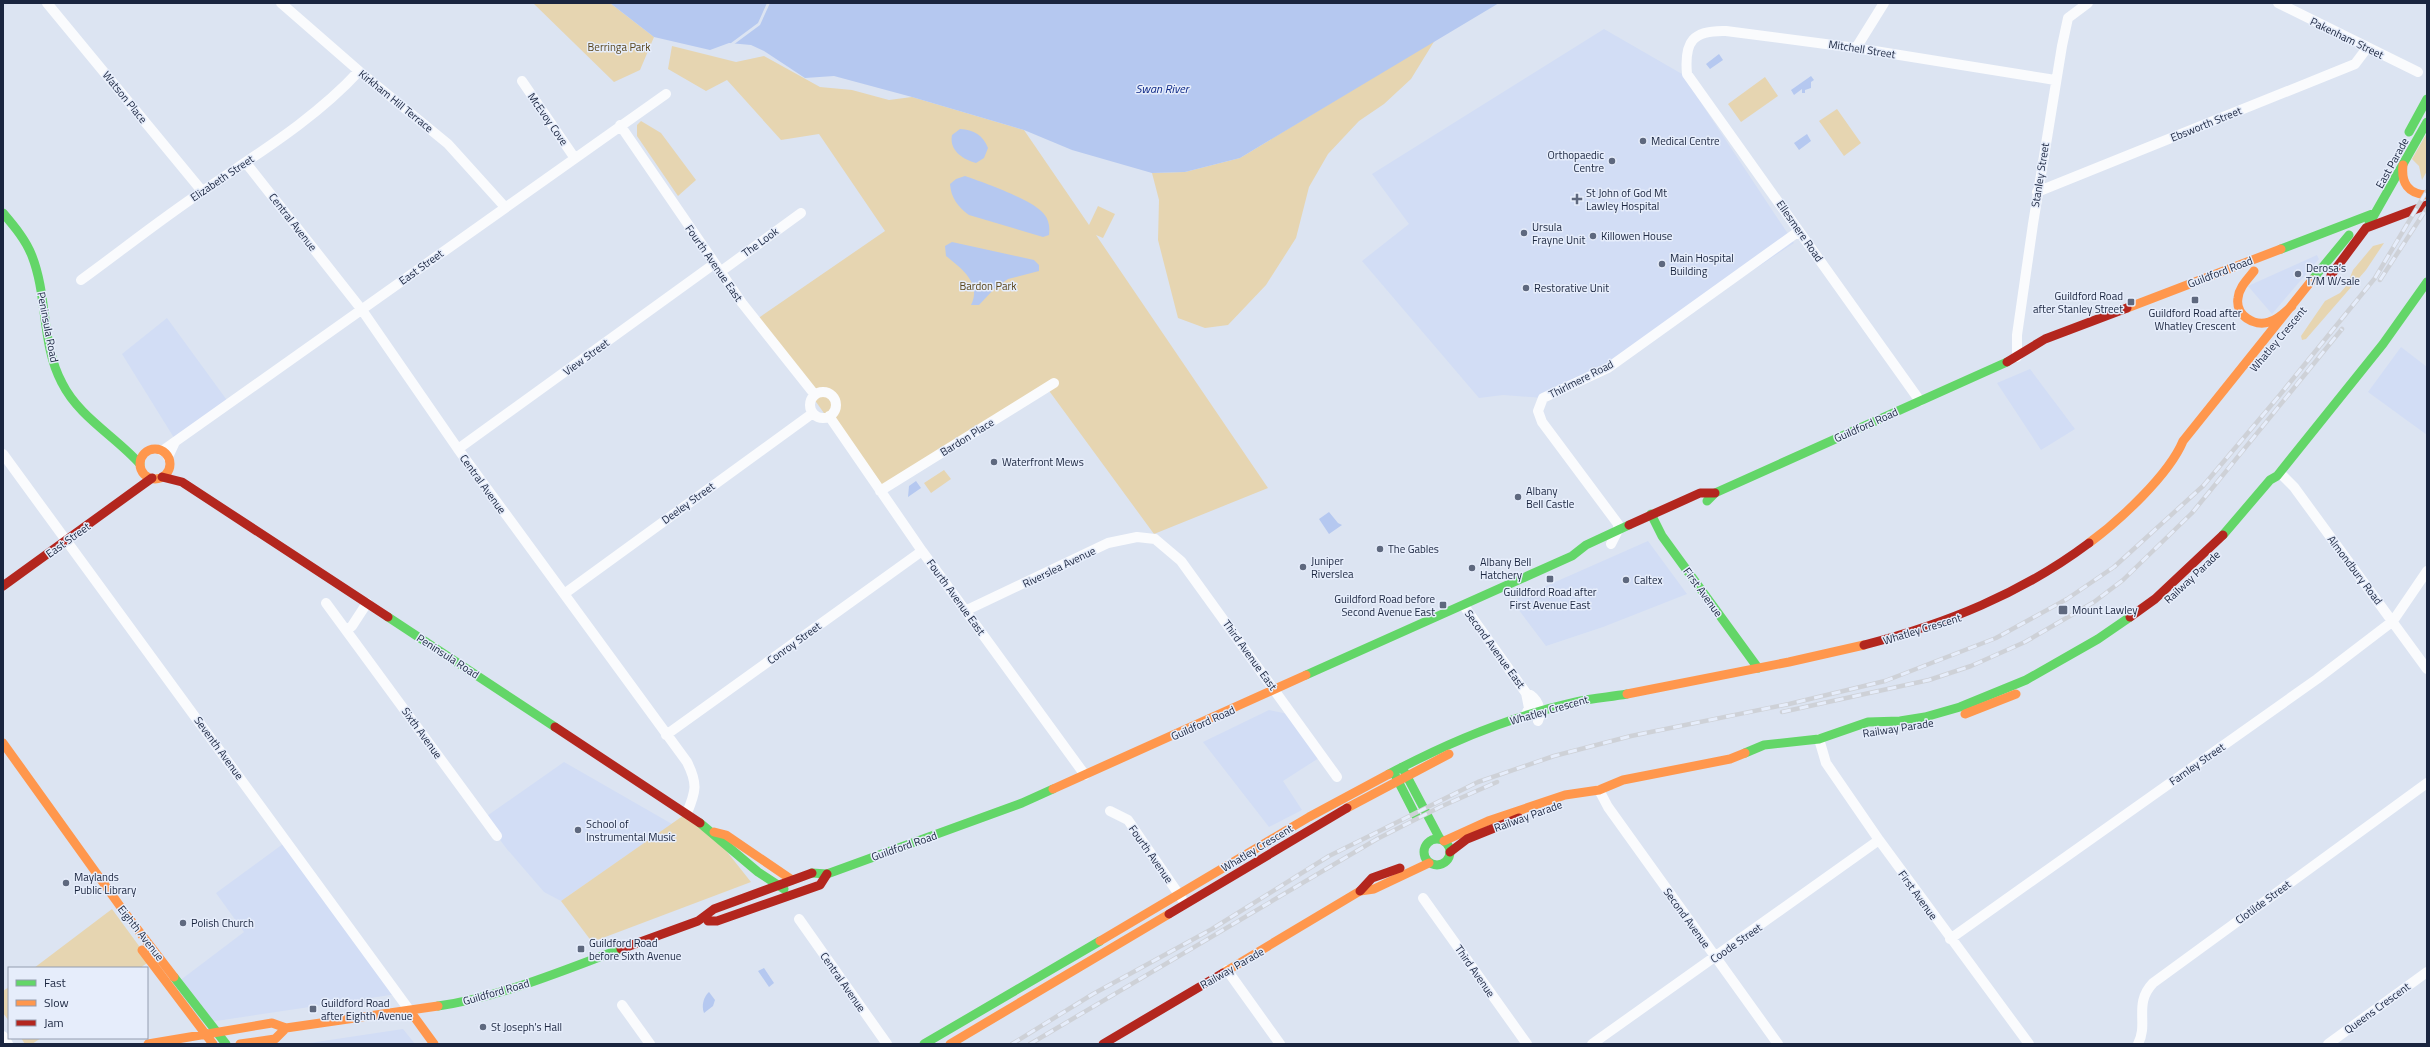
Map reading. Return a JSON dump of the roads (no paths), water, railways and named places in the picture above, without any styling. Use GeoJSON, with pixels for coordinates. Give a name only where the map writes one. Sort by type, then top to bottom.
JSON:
{"type":"FeatureCollection","features":[{"type":"Feature","properties":{"kind":"main road","name":"East Parade"},"geometry":{"type":"LineString","coordinates":[[2404,141],[2427,99]]}},
{"type":"Feature","properties":{"kind":"main road","name":"East Parade"},"geometry":{"type":"LineString","coordinates":[[2371,220],[2427,122]]}},
{"type":"Feature","properties":{"kind":"main road","name":"East Parade"},"geometry":{"type":"LineString","coordinates":[[2357,222],[2393,162]]}},
{"type":"Feature","properties":{"kind":"main road"},"geometry":{"type":"LineString","coordinates":[[2403,164],[2402,174],[2407,189],[2414,193],[2427,195]]}},
{"type":"Feature","properties":{"kind":"main road"},"geometry":{"type":"LineString","coordinates":[[2408,202],[2427,195]]}},
{"type":"Feature","properties":{"kind":"main road","name":"Guildford Road"},"geometry":{"type":"LineString","coordinates":[[2017,357],[2045,339],[2357,222],[2371,220],[2427,205]]}},
{"type":"Feature","properties":{"kind":"main road","name":"Guildford Road"},"geometry":{"type":"LineString","coordinates":[[2333,241],[2348,235],[2389,208]]}},
{"type":"Feature","properties":{"kind":"main road","name":"Peninsula Road"},"geometry":{"type":"LineString","coordinates":[[3,213],[32,256],[50,348],[62,383],[80,408],[126,447],[141,467]]}},
{"type":"Feature","properties":{"kind":"main road"},"geometry":{"type":"LineString","coordinates":[[2324,283],[2354,247],[2371,220]]}},
{"type":"Feature","properties":{"kind":"main road","name":"Whatley Crescent"},"geometry":{"type":"LineString","coordinates":[[950,1044],[1398,781],[1455,751],[1539,716],[1591,698],[1610,697],[1862,647],[1955,619],[2009,596],[2080,552],[2122,516],[2180,451],[2183,441],[2292,306],[2357,222]]}},
{"type":"Feature","properties":{"kind":"main road","name":"Guildford Road"},"geometry":{"type":"LineString","coordinates":[[2239,276],[2258,269],[2240,291],[2238,298],[2241,313],[2252,322],[2267,323],[2292,306]]}},
{"type":"Feature","properties":{"kind":"main road","name":"Railway Parade"},"geometry":{"type":"LineString","coordinates":[[2216,555],[2276,485],[2279,475],[2383,344],[2427,282]]}},
{"type":"Feature","properties":{"kind":"main road","name":"Guildford Road"},"geometry":{"type":"LineString","coordinates":[[1699,505],[1715,493],[2017,357],[2048,348]]}},
{"type":"Feature","properties":{"kind":"main road","name":"Whatley Crescent"},"geometry":{"type":"LineString","coordinates":[[2180,451],[2190,447],[2264,355]]}},
{"type":"Feature","properties":{"kind":"main road","name":"Peninsula Road"},"geometry":{"type":"LineString","coordinates":[[126,447],[146,452]]}},
{"type":"Feature","properties":{"kind":"main road"},"geometry":{"type":"LineString","coordinates":[[153,449],[166,457],[162,477],[152,478],[147,476],[141,467],[146,452],[153,449]]}},
{"type":"Feature","properties":{"kind":"main road","name":"Peninsula Road"},"geometry":{"type":"LineString","coordinates":[[166,457],[182,482]]}},
{"type":"Feature","properties":{"kind":"main road","name":"East Street"},"geometry":{"type":"LineString","coordinates":[[131,492],[141,467]]}},
{"type":"Feature","properties":{"kind":"main road","name":"Railway Parade"},"geometry":{"type":"LineString","coordinates":[[1820,744],[1868,722],[1900,721],[1960,707],[2026,680],[2098,639],[2159,596],[2211,548],[2270,480],[2279,475]]}},
{"type":"Feature","properties":{"kind":"main road","name":"Peninsula Road"},"geometry":{"type":"LineString","coordinates":[[162,477],[182,482],[687,813],[712,831],[720,842],[777,885],[802,892]]}},
{"type":"Feature","properties":{"kind":"main road","name":"East Street"},"geometry":{"type":"LineString","coordinates":[[3,586],[67,542],[131,492],[152,478]]}},
{"type":"Feature","properties":{"kind":"main road","name":"Guildford Road"},"geometry":{"type":"LineString","coordinates":[[148,1044],[272,1023],[286,1028],[410,1012],[468,1002],[526,984],[698,921],[714,909],[777,885],[815,872],[828,874],[1022,803],[1464,606],[1572,556],[1586,545],[1651,514],[1700,493],[1715,493]]}},
{"type":"Feature","properties":{"kind":"main road","name":"First Avenue"},"geometry":{"type":"LineString","coordinates":[[1651,514],[1662,536],[1758,668]]}},
{"type":"Feature","properties":{"kind":"main road"},"geometry":{"type":"LineString","coordinates":[[1646,529],[1668,519]]}},
{"type":"Feature","properties":{"kind":"main road","name":"Guildford Road"},"geometry":{"type":"LineString","coordinates":[[1572,556],[1590,553],[1626,537]]}},
{"type":"Feature","properties":{"kind":"main road","name":"Railway Parade"},"geometry":{"type":"LineString","coordinates":[[1450,852],[1467,839],[1524,816],[1569,801],[1600,794],[1623,780],[1730,758],[1764,745],[1820,744],[1868,732],[1924,726],[1992,706],[2090,655],[2172,597]]}},
{"type":"Feature","properties":{"kind":"main road","name":"Whatley Crescent"},"geometry":{"type":"LineString","coordinates":[[924,1044],[1392,770],[1457,740],[1525,716],[1539,716]]}},
{"type":"Feature","properties":{"kind":"main road","name":"Eighth Avenue"},"geometry":{"type":"LineString","coordinates":[[3,743],[125,913],[226,1044]]}},
{"type":"Feature","properties":{"kind":"main road","name":"Eighth Avenue"},"geometry":{"type":"LineString","coordinates":[[3,758],[104,898],[213,1044]]}},
{"type":"Feature","properties":{"kind":"main road"},"geometry":{"type":"LineString","coordinates":[[1392,770],[1425,826],[1442,840],[1450,852],[1445,863],[1437,866],[1429,863],[1423,852],[1428,842],[1425,826],[1412,787],[1402,765]]}},
{"type":"Feature","properties":{"kind":"main road","name":"Railway Parade"},"geometry":{"type":"LineString","coordinates":[[1442,840],[1522,808],[1565,795],[1600,794]]}},
{"type":"Feature","properties":{"kind":"main road","name":"Peninsula Road"},"geometry":{"type":"LineString","coordinates":[[712,831],[726,835],[792,880]]}},
{"type":"Feature","properties":{"kind":"main road"},"geometry":{"type":"LineString","coordinates":[[1428,842],[1442,840]]}},
{"type":"Feature","properties":{"kind":"main road","name":"Railway Parade"},"geometry":{"type":"LineString","coordinates":[[1360,891],[1365,883],[1370,879],[1403,866],[1423,852]]}},
{"type":"Feature","properties":{"kind":"main road","name":"Railway Parade"},"geometry":{"type":"LineString","coordinates":[[1103,1044],[1360,891],[1374,889],[1429,863]]}},
{"type":"Feature","properties":{"kind":"main road","name":"Guildford Road"},"geometry":{"type":"LineString","coordinates":[[698,921],[717,921],[802,892],[820,885],[828,874]]}},
{"type":"Feature","properties":{"kind":"main road","name":"Seventh Avenue"},"geometry":{"type":"LineString","coordinates":[[410,1012],[434,1044]]}},
{"type":"Feature","properties":{"kind":"main road","name":"Guildford Road"},"geometry":{"type":"LineString","coordinates":[[240,1044],[275,1039],[286,1028]]}},
{"type":"Feature","properties":{"kind":"street","name":"Watson Place"},"geometry":{"type":"LineString","coordinates":[[47,3],[202,191]]}},
{"type":"Feature","properties":{"kind":"street","name":"Kirkham Hill Terrace"},"geometry":{"type":"LineString","coordinates":[[281,3],[359,72],[448,144],[504,206]]}},
{"type":"Feature","properties":{"kind":"street"},"geometry":{"type":"LineString","coordinates":[[1856,48],[1884,3]]}},
{"type":"Feature","properties":{"kind":"street","name":"Stanley Street"},"geometry":{"type":"LineString","coordinates":[[2017,357],[2017,336],[2055,80],[2068,18],[2088,3]]}},
{"type":"Feature","properties":{"kind":"street","name":"Pakenham Street"},"geometry":{"type":"LineString","coordinates":[[2278,3],[2418,72]]}},
{"type":"Feature","properties":{"kind":"street","name":"Mitchell Street"},"geometry":{"type":"LineString","coordinates":[[1686,60],[1688,46],[1696,35],[1708,30],[1856,48],[2055,80]]}},
{"type":"Feature","properties":{"kind":"street","name":"Ebsworth Street"},"geometry":{"type":"LineString","coordinates":[[2038,192],[2355,64],[2367,48]]}},
{"type":"Feature","properties":{"kind":"street","name":"Ellesmere Road"},"geometry":{"type":"LineString","coordinates":[[1686,60],[1687,74],[1920,401]]}},
{"type":"Feature","properties":{"kind":"street","name":"Elizabeth Street"},"geometry":{"type":"LineString","coordinates":[[81,280],[202,191],[246,163],[340,92],[359,72]]}},
{"type":"Feature","properties":{"kind":"street","name":"McEvoy Cove"},"geometry":{"type":"LineString","coordinates":[[522,81],[574,157]]}},
{"type":"Feature","properties":{"kind":"street","name":"East Street"},"geometry":{"type":"LineString","coordinates":[[166,457],[176,441],[362,310],[504,206],[666,94]]}},
{"type":"Feature","properties":{"kind":"street","name":"Fourth Avenue East"},"geometry":{"type":"LineString","coordinates":[[620,125],[717,268],[815,395]]}},
{"type":"Feature","properties":{"kind":"street","name":"Central Avenue"},"geometry":{"type":"LineString","coordinates":[[246,163],[362,310],[458,449],[687,762],[694,775],[696,791],[687,813]]}},
{"type":"Feature","properties":{"kind":"street","name":"The Look"},"geometry":{"type":"LineString","coordinates":[[717,268],[801,213]]}},
{"type":"Feature","properties":{"kind":"street","name":"Thirlmere Road"},"geometry":{"type":"LineString","coordinates":[[1618,530],[1614,517],[1542,422],[1538,411],[1543,398],[1608,368],[1799,231]]}},
{"type":"Feature","properties":{"kind":"street","name":"View Street"},"geometry":{"type":"LineString","coordinates":[[458,449],[717,268]]}},
{"type":"Feature","properties":{"kind":"street","name":"Bardon Place"},"geometry":{"type":"LineString","coordinates":[[880,491],[1054,383]]}},
{"type":"Feature","properties":{"kind":"street"},"geometry":{"type":"LineString","coordinates":[[822,392],[832,396],[836,407],[829,416],[819,417],[813,413],[810,406],[815,395],[822,392]]}},
{"type":"Feature","properties":{"kind":"street","name":"Deeley Street"},"geometry":{"type":"LineString","coordinates":[[564,594],[813,413]]}},
{"type":"Feature","properties":{"kind":"street","name":"Fourth Avenue East"},"geometry":{"type":"LineString","coordinates":[[829,416],[922,551],[968,610],[1085,776]]}},
{"type":"Feature","properties":{"kind":"street","name":"Seventh Avenue"},"geometry":{"type":"LineString","coordinates":[[3,454],[410,1012]]}},
{"type":"Feature","properties":{"kind":"street","name":"Almondbury Road"},"geometry":{"type":"LineString","coordinates":[[2279,475],[2292,484],[2427,669]]}},
{"type":"Feature","properties":{"kind":"street"},"geometry":{"type":"LineString","coordinates":[[1612,544],[1618,530]]}},
{"type":"Feature","properties":{"kind":"street","name":"Riverslea Avenue"},"geometry":{"type":"LineString","coordinates":[[968,610],[1108,543],[1138,537],[1155,539]]}},
{"type":"Feature","properties":{"kind":"street","name":"Third Avenue East"},"geometry":{"type":"LineString","coordinates":[[1155,539],[1181,561],[1337,777]]}},
{"type":"Feature","properties":{"kind":"street","name":"Conroy Street"},"geometry":{"type":"LineString","coordinates":[[666,735],[922,551]]}},
{"type":"Feature","properties":{"kind":"street","name":"Farnley Street"},"geometry":{"type":"LineString","coordinates":[[1950,939],[2317,679],[2393,621],[2427,571]]}},
{"type":"Feature","properties":{"kind":"street","name":"Sixth Avenue"},"geometry":{"type":"LineString","coordinates":[[326,603],[497,836]]}},
{"type":"Feature","properties":{"kind":"street"},"geometry":{"type":"LineString","coordinates":[[346,630],[352,626],[367,603]]}},
{"type":"Feature","properties":{"kind":"street","name":"Second Avenue East"},"geometry":{"type":"LineString","coordinates":[[1464,606],[1526,693],[1529,708],[1525,716]]}},
{"type":"Feature","properties":{"kind":"street","name":"Second Avenue East"},"geometry":{"type":"LineString","coordinates":[[1526,693],[1532,695],[1539,716]]}},
{"type":"Feature","properties":{"kind":"street","name":"First Avenue"},"geometry":{"type":"LineString","coordinates":[[1820,744],[1826,763],[1879,840],[1950,939],[2029,1044]]}},
{"type":"Feature","properties":{"kind":"street","name":"Clotilde Street"},"geometry":{"type":"LineString","coordinates":[[2138,1044],[2142,1026],[2142,998],[2153,983],[2427,783]]}},
{"type":"Feature","properties":{"kind":"street","name":"Second Avenue"},"geometry":{"type":"LineString","coordinates":[[1600,794],[1778,1044]]}},
{"type":"Feature","properties":{"kind":"street","name":"Fourth Avenue"},"geometry":{"type":"LineString","coordinates":[[1110,811],[1128,820],[1186,905]]}},
{"type":"Feature","properties":{"kind":"street","name":"Coode Street"},"geometry":{"type":"LineString","coordinates":[[1592,1044],[1879,840]]}},
{"type":"Feature","properties":{"kind":"street","name":"Third Avenue"},"geometry":{"type":"LineString","coordinates":[[1423,898],[1527,1044]]}},
{"type":"Feature","properties":{"kind":"street","name":"Central Avenue"},"geometry":{"type":"LineString","coordinates":[[799,919],[886,1044]]}},
{"type":"Feature","properties":{"kind":"street"},"geometry":{"type":"LineString","coordinates":[[1227,970],[1280,1044]]}},
{"type":"Feature","properties":{"kind":"street","name":"Queens Crescent"},"geometry":{"type":"LineString","coordinates":[[2328,1044],[2427,972]]}},
{"type":"Feature","properties":{"kind":"street"},"geometry":{"type":"LineString","coordinates":[[622,1005],[650,1044]]}},
{"type":"Feature","properties":{"kind":"street"},"geometry":{"type":"LineString","coordinates":[[3,1036],[8,1044]]}},
{"type":"Feature","properties":{"kind":"water","name":"Swan River"},"geometry":{"type":"Polygon","coordinates":[[[610,3],[1499,3],[1240,158],[1185,172],[1152,173],[1072,150],[1024,130],[912,97],[834,76],[805,78],[764,51],[751,45],[729,43],[710,50],[654,37],[610,3]]]}},
{"type":"Feature","properties":{"kind":"water"},"geometry":{"type":"Polygon","coordinates":[[[1719,54],[1723,60],[1710,69],[1706,64],[1719,54]]]}},
{"type":"Feature","properties":{"kind":"water"},"geometry":{"type":"Polygon","coordinates":[[[1811,76],[1814,80],[1811,82],[1811,88],[1805,90],[1805,93],[1802,93],[1802,89],[1794,95],[1791,90],[1811,76]]]}},
{"type":"Feature","properties":{"kind":"water"},"geometry":{"type":"Polygon","coordinates":[[[960,129],[974,132],[986,143],[988,148],[984,158],[976,163],[966,159],[958,153],[953,145],[952,135],[960,129]]]}},
{"type":"Feature","properties":{"kind":"water"},"geometry":{"type":"Polygon","coordinates":[[[1807,134],[1811,141],[1799,150],[1794,143],[1807,134]]]}},
{"type":"Feature","properties":{"kind":"water"},"geometry":{"type":"Polygon","coordinates":[[[965,176],[983,182],[1030,203],[1046,216],[1049,226],[1049,235],[1043,237],[969,215],[956,202],[952,194],[950,184],[956,179],[965,176]]]}},
{"type":"Feature","properties":{"kind":"water"},"geometry":{"type":"Polygon","coordinates":[[[952,242],[1034,260],[1039,265],[1039,271],[1008,279],[995,288],[979,305],[971,305],[974,297],[972,283],[963,271],[946,256],[945,246],[952,242]]]}},
{"type":"Feature","properties":{"kind":"water"},"geometry":{"type":"Polygon","coordinates":[[[916,481],[921,488],[908,497],[909,486],[916,481]]]}},
{"type":"Feature","properties":{"kind":"water"},"geometry":{"type":"Polygon","coordinates":[[[1329,512],[1338,523],[1342,525],[1329,534],[1319,519],[1329,512]]]}},
{"type":"Feature","properties":{"kind":"water"},"geometry":{"type":"Polygon","coordinates":[[[764,968],[774,983],[769,987],[758,971],[764,968]]]}},
{"type":"Feature","properties":{"kind":"water"},"geometry":{"type":"Polygon","coordinates":[[[709,992],[715,1000],[713,1006],[704,1013],[704,1001],[709,992]]]}},
{"type":"Feature","properties":{"kind":"railway"},"geometry":{"type":"LineString","coordinates":[[1012,1044],[1093,994],[1212,929],[1329,856],[1478,782],[1554,756],[1631,736],[1789,704],[1885,681],[1996,638],[2067,599],[2114,567],[2203,486],[2279,396],[2375,278],[2427,191]]}},
{"type":"Feature","properties":{"kind":"railway"},"geometry":{"type":"LineString","coordinates":[[2380,280],[2427,208]]}},
{"type":"Feature","properties":{"kind":"railway"},"geometry":{"type":"LineString","coordinates":[[1782,712],[1929,680],[1971,666],[2025,642],[2094,602],[2123,580],[2192,513],[2342,329]]}},
{"type":"Feature","properties":{"kind":"railway"},"geometry":{"type":"LineString","coordinates":[[1030,1044],[1377,839],[1440,807],[1497,782]]}},
{"type":"Feature","properties":{"kind":"place","name":"Medical Centre"},"geometry":{"type":"Point","coordinates":[1643,141]}},
{"type":"Feature","properties":{"kind":"place","name":"Orthopaedic Centre"},"geometry":{"type":"Point","coordinates":[1612,161]}},
{"type":"Feature","properties":{"kind":"place","name":"St John of God Mt Lawley Hospital"},"geometry":{"type":"Point","coordinates":[1577,199]}},
{"type":"Feature","properties":{"kind":"place","name":"Ursula Frayne Unit"},"geometry":{"type":"Point","coordinates":[1524,233]}},
{"type":"Feature","properties":{"kind":"place","name":"Killowen House"},"geometry":{"type":"Point","coordinates":[1593,236]}},
{"type":"Feature","properties":{"kind":"place","name":"Main Hospital Building"},"geometry":{"type":"Point","coordinates":[1662,264]}},
{"type":"Feature","properties":{"kind":"place","name":"Derosa’s T/M W/sale"},"geometry":{"type":"Point","coordinates":[2298,274]}},
{"type":"Feature","properties":{"kind":"place","name":"Restorative Unit"},"geometry":{"type":"Point","coordinates":[1526,288]}},
{"type":"Feature","properties":{"kind":"place","name":"Guildford Road after Whatley Crescent"},"geometry":{"type":"Point","coordinates":[2195,300]}},
{"type":"Feature","properties":{"kind":"place","name":"Guildford Road after Stanley Street"},"geometry":{"type":"Point","coordinates":[2131,302]}},
{"type":"Feature","properties":{"kind":"place","name":"Waterfront Mews"},"geometry":{"type":"Point","coordinates":[994,462]}},
{"type":"Feature","properties":{"kind":"place","name":"Albany Bell Castle"},"geometry":{"type":"Point","coordinates":[1518,497]}},
{"type":"Feature","properties":{"kind":"place","name":"The Gables"},"geometry":{"type":"Point","coordinates":[1380,549]}},
{"type":"Feature","properties":{"kind":"place","name":"Juniper Riverslea"},"geometry":{"type":"Point","coordinates":[1303,567]}},
{"type":"Feature","properties":{"kind":"place","name":"Albany Bell Hatchery"},"geometry":{"type":"Point","coordinates":[1472,568]}},
{"type":"Feature","properties":{"kind":"place","name":"Guildford Road after First Avenue East"},"geometry":{"type":"Point","coordinates":[1550,579]}},
{"type":"Feature","properties":{"kind":"place","name":"Caltex"},"geometry":{"type":"Point","coordinates":[1626,580]}},
{"type":"Feature","properties":{"kind":"place","name":"Guildford Road before Second Avenue East"},"geometry":{"type":"Point","coordinates":[1443,605]}},
{"type":"Feature","properties":{"kind":"place","name":"Mount Lawley"},"geometry":{"type":"Point","coordinates":[2063,610]}},
{"type":"Feature","properties":{"kind":"place","name":"School of Instrumental Music"},"geometry":{"type":"Point","coordinates":[578,830]}},
{"type":"Feature","properties":{"kind":"place","name":"Maylands Public Library"},"geometry":{"type":"Point","coordinates":[66,883]}},
{"type":"Feature","properties":{"kind":"place","name":"Polish Church"},"geometry":{"type":"Point","coordinates":[183,923]}},
{"type":"Feature","properties":{"kind":"place","name":"Guildford Road before Sixth Avenue"},"geometry":{"type":"Point","coordinates":[581,949]}},
{"type":"Feature","properties":{"kind":"place","name":"Guildford Road after Eighth Avenue"},"geometry":{"type":"Point","coordinates":[313,1009]}},
{"type":"Feature","properties":{"kind":"place","name":"St Joseph's Hall"},"geometry":{"type":"Point","coordinates":[483,1027]}},
{"type":"Feature","properties":{"kind":"park label","name":"Berringa Park"},"geometry":{"type":"Point","coordinates":[619,47]}},
{"type":"Feature","properties":{"kind":"park label","name":"Bardon Park"},"geometry":{"type":"Point","coordinates":[988,286]}}]}
